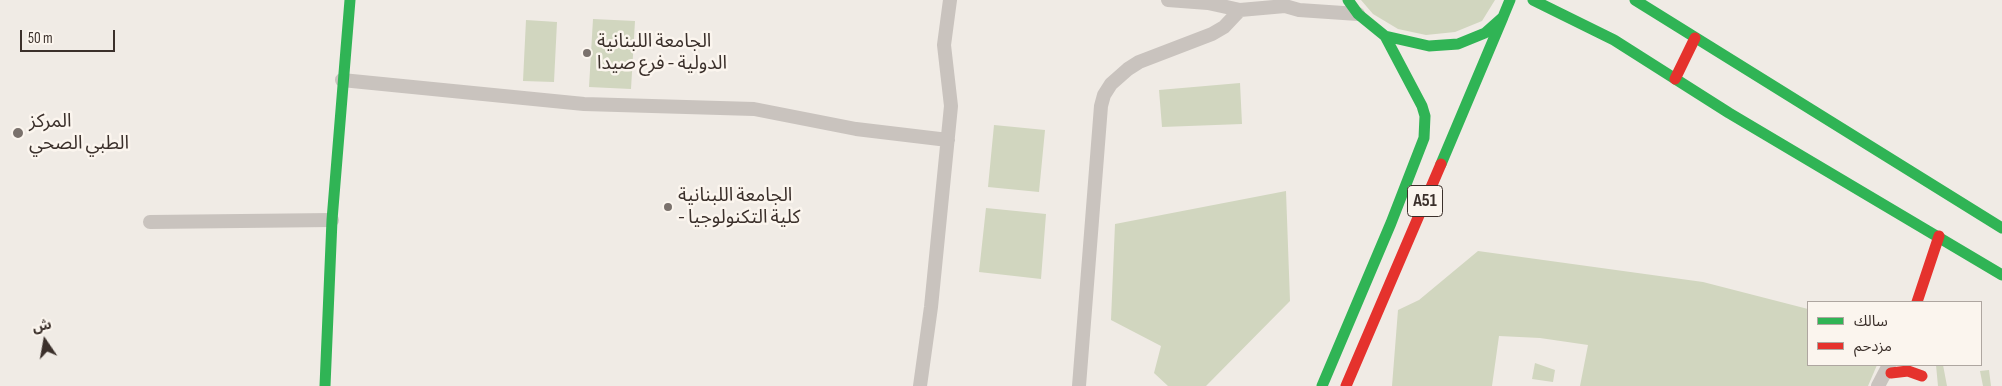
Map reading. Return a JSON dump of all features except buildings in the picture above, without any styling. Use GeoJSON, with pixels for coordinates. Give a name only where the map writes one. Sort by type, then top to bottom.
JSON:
{"type":"FeatureCollection","features":[{"type":"Feature","properties":{"kind":"main road"},"geometry":{"type":"LineString","coordinates":[[325,386],[332,220],[350,0]]}},
{"type":"Feature","properties":{"kind":"main road","name":"A51"},"geometry":{"type":"LineString","coordinates":[[1348,0],[1358,14],[1385,36],[1409,43],[1429,46],[1458,44],[1485,34],[1503,17]]}},
{"type":"Feature","properties":{"kind":"main road","name":"A51"},"geometry":{"type":"LineString","coordinates":[[1346,386],[1510,0]]}},
{"type":"Feature","properties":{"kind":"main road"},"geometry":{"type":"LineString","coordinates":[[1533,0],[1614,40],[1674,79],[2002,275]]}},
{"type":"Feature","properties":{"kind":"main road"},"geometry":{"type":"LineString","coordinates":[[1635,0],[2002,228]]}},
{"type":"Feature","properties":{"kind":"main road","name":"A51"},"geometry":{"type":"LineString","coordinates":[[1322,386],[1392,222],[1424,138],[1425,116],[1422,106],[1385,36]]}},
{"type":"Feature","properties":{"kind":"main road"},"geometry":{"type":"LineString","coordinates":[[1674,79],[1696,38]]}},
{"type":"Feature","properties":{"kind":"main road"},"geometry":{"type":"LineString","coordinates":[[1917,301],[1939,236]]}},
{"type":"Feature","properties":{"kind":"main road"},"geometry":{"type":"LineString","coordinates":[[1890,372],[1908,371],[1923,375]]}},
{"type":"Feature","properties":{"kind":"street"},"geometry":{"type":"LineString","coordinates":[[920,386],[931,307],[951,106],[944,45],[950,0]]}},
{"type":"Feature","properties":{"kind":"street"},"geometry":{"type":"LineString","coordinates":[[1168,0],[1208,3],[1240,10],[1286,6],[1300,0]]}},
{"type":"Feature","properties":{"kind":"street"},"geometry":{"type":"LineString","coordinates":[[1286,6],[1299,10],[1358,14]]}},
{"type":"Feature","properties":{"kind":"street"},"geometry":{"type":"LineString","coordinates":[[1079,386],[1101,106],[1104,95],[1111,84],[1128,68],[1212,34],[1224,27],[1240,10]]}},
{"type":"Feature","properties":{"kind":"street"},"geometry":{"type":"LineString","coordinates":[[342,80],[584,104],[754,109],[856,129],[948,140]]}},
{"type":"Feature","properties":{"kind":"street"},"geometry":{"type":"LineString","coordinates":[[150,222],[332,220]]}},
{"type":"Feature","properties":{"kind":"street"},"geometry":{"type":"LineString","coordinates":[[1878,386],[1890,372]]}},
{"type":"Feature","properties":{"kind":"green space"},"geometry":{"type":"Polygon","coordinates":[[[1361,0],[1495,0],[1482,21],[1455,32],[1426,35],[1398,29],[1373,14],[1361,0]]]}},
{"type":"Feature","properties":{"kind":"green space"},"geometry":{"type":"Polygon","coordinates":[[[593,19],[635,21],[631,89],[589,87],[593,19]]]}},
{"type":"Feature","properties":{"kind":"green space"},"geometry":{"type":"Polygon","coordinates":[[[526,20],[557,22],[554,82],[523,81],[526,20]]]}},
{"type":"Feature","properties":{"kind":"green space"},"geometry":{"type":"Polygon","coordinates":[[[1240,83],[1242,124],[1162,127],[1159,90],[1240,83]]]}},
{"type":"Feature","properties":{"kind":"green space"},"geometry":{"type":"Polygon","coordinates":[[[994,125],[1045,130],[1039,192],[988,187],[994,125]]]}},
{"type":"Feature","properties":{"kind":"green space"},"geometry":{"type":"Polygon","coordinates":[[[1286,191],[1290,301],[1206,386],[1168,386],[1154,373],[1161,346],[1111,320],[1115,224],[1286,191]]]}},
{"type":"Feature","properties":{"kind":"green space"},"geometry":{"type":"Polygon","coordinates":[[[986,208],[1046,214],[1041,279],[979,272],[986,208]]]}},
{"type":"Feature","properties":{"kind":"green space"},"geometry":{"type":"Polygon","coordinates":[[[1478,251],[1703,282],[1807,309],[1807,366],[1877,366],[1868,386],[1580,386],[1588,345],[1540,338],[1499,336],[1492,386],[1392,386],[1398,310],[1419,300],[1478,251]]]}},
{"type":"Feature","properties":{"kind":"green space"},"geometry":{"type":"Polygon","coordinates":[[[1535,363],[1555,370],[1553,382],[1532,379],[1535,363]]]}},
{"type":"Feature","properties":{"kind":"green space"},"geometry":{"type":"Polygon","coordinates":[[[1936,366],[1943,366],[1947,386],[1938,386],[1936,366]]]}},
{"type":"Feature","properties":{"kind":"green space"},"geometry":{"type":"Polygon","coordinates":[[[1989,370],[1991,386],[1983,386],[1980,371],[1989,370]]]}},
{"type":"Feature","properties":{"kind":"traffic: fast"},"geometry":{"type":"LineString","coordinates":[[325,386],[332,220],[350,0]]}},
{"type":"Feature","properties":{"kind":"traffic: fast"},"geometry":{"type":"LineString","coordinates":[[1348,0],[1358,14],[1385,36],[1429,46],[1458,44],[1485,33],[1503,17],[1510,0]]}},
{"type":"Feature","properties":{"kind":"traffic: fast"},"geometry":{"type":"LineString","coordinates":[[1533,0],[1614,40],[1729,113],[2002,275]]}},
{"type":"Feature","properties":{"kind":"traffic: fast"},"geometry":{"type":"LineString","coordinates":[[1635,0],[2002,228]]}},
{"type":"Feature","properties":{"kind":"traffic: fast"},"geometry":{"type":"LineString","coordinates":[[1441,164],[1503,17]]}},
{"type":"Feature","properties":{"kind":"traffic: fast"},"geometry":{"type":"LineString","coordinates":[[1322,386],[1391,223],[1424,138],[1425,116],[1422,106],[1385,36]]}},
{"type":"Feature","properties":{"kind":"traffic: jam"},"geometry":{"type":"LineString","coordinates":[[1675,79],[1695,38]]}},
{"type":"Feature","properties":{"kind":"traffic: jam"},"geometry":{"type":"LineString","coordinates":[[1346,386],[1441,164]]}},
{"type":"Feature","properties":{"kind":"traffic: jam"},"geometry":{"type":"LineString","coordinates":[[1917,301],[1939,236]]}},
{"type":"Feature","properties":{"kind":"traffic: jam"},"geometry":{"type":"LineString","coordinates":[[1891,373],[1908,371],[1922,376]]}},
{"type":"Feature","properties":{"kind":"place","name":"الجامعة اللبنانية الدولية - فرع صيدا"},"geometry":{"type":"Point","coordinates":[587,53]}},
{"type":"Feature","properties":{"kind":"place","name":"المركز الطبي الصحي"},"geometry":{"type":"Point","coordinates":[18,133]}},
{"type":"Feature","properties":{"kind":"place","name":"الجامعة اللبنانية - كلية التكنولوجيا"},"geometry":{"type":"Point","coordinates":[668,207]}}]}
